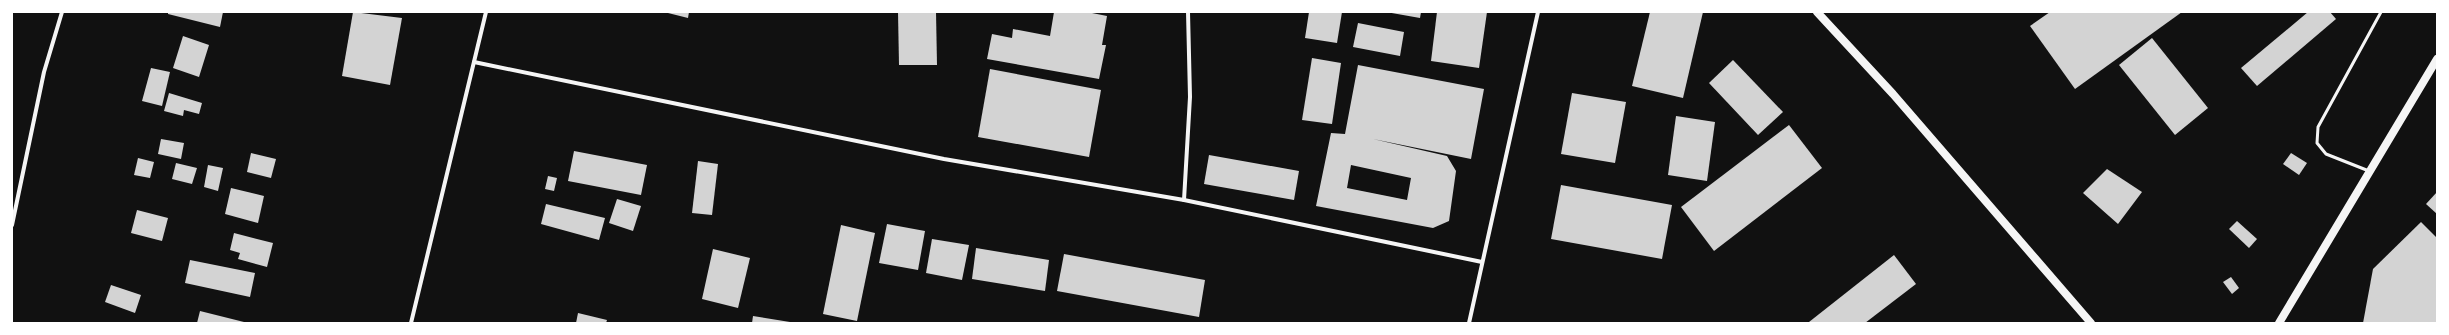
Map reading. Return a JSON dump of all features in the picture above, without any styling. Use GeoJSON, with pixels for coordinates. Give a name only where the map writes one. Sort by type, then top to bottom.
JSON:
{"type":"FeatureCollection","features":[{"type":"Feature","properties":{"kind":"main road"},"geometry":{"type":"LineString","coordinates":[[1817,12],[1893,94],[2091,323]]}},
{"type":"Feature","properties":{"kind":"main road"},"geometry":{"type":"LineString","coordinates":[[2279,323],[2437,59]]}},
{"type":"Feature","properties":{"kind":"street"},"geometry":{"type":"LineString","coordinates":[[12,226],[44,72],[62,12]]}},
{"type":"Feature","properties":{"kind":"street"},"geometry":{"type":"LineString","coordinates":[[411,323],[486,12]]}},
{"type":"Feature","properties":{"kind":"street"},"geometry":{"type":"LineString","coordinates":[[1184,200],[1190,98],[1188,12]]}},
{"type":"Feature","properties":{"kind":"street"},"geometry":{"type":"LineString","coordinates":[[1469,323],[1538,12]]}},
{"type":"Feature","properties":{"kind":"street"},"geometry":{"type":"LineString","coordinates":[[474,62],[944,159],[1184,200],[1482,262]]}},
{"type":"Feature","properties":{"kind":"lane"},"geometry":{"type":"LineString","coordinates":[[2369,171],[2326,154],[2317,143],[2318,127],[2381,12]]}},
{"type":"Feature","properties":{"kind":"building"},"geometry":{"type":"Polygon","coordinates":[[[168,12],[223,12],[220,27],[168,14],[168,12]]]}},
{"type":"Feature","properties":{"kind":"building"},"geometry":{"type":"Polygon","coordinates":[[[353,12],[402,18],[390,85],[342,76],[353,12]]]}},
{"type":"Feature","properties":{"kind":"building"},"geometry":{"type":"Polygon","coordinates":[[[664,12],[689,12],[688,18],[664,12]]]}},
{"type":"Feature","properties":{"kind":"building"},"geometry":{"type":"Polygon","coordinates":[[[898,12],[936,12],[937,65],[899,65],[898,12]]]}},
{"type":"Feature","properties":{"kind":"building"},"geometry":{"type":"Polygon","coordinates":[[[1054,12],[1087,12],[1107,16],[1102,45],[1106,45],[1099,79],[987,59],[992,34],[1012,38],[1013,29],[1050,36],[1054,12]]]}},
{"type":"Feature","properties":{"kind":"building"},"geometry":{"type":"Polygon","coordinates":[[[1309,12],[1342,12],[1337,43],[1305,38],[1309,12]]]}},
{"type":"Feature","properties":{"kind":"building"},"geometry":{"type":"Polygon","coordinates":[[[1386,12],[1421,12],[1420,18],[1386,12]]]}},
{"type":"Feature","properties":{"kind":"building"},"geometry":{"type":"Polygon","coordinates":[[[1437,12],[1487,12],[1479,68],[1431,61],[1437,12]]]}},
{"type":"Feature","properties":{"kind":"building"},"geometry":{"type":"Polygon","coordinates":[[[1650,12],[1703,12],[1683,98],[1632,86],[1650,12]]]}},
{"type":"Feature","properties":{"kind":"building"},"geometry":{"type":"Polygon","coordinates":[[[2050,12],[2182,12],[2075,89],[2030,26],[2050,12]]]}},
{"type":"Feature","properties":{"kind":"building"},"geometry":{"type":"Polygon","coordinates":[[[2308,12],[2330,12],[2336,19],[2257,86],[2241,68],[2308,12]]]}},
{"type":"Feature","properties":{"kind":"building"},"geometry":{"type":"Polygon","coordinates":[[[1358,23],[1404,32],[1400,56],[1353,47],[1358,23]]]}},
{"type":"Feature","properties":{"kind":"building"},"geometry":{"type":"Polygon","coordinates":[[[183,36],[209,45],[199,77],[173,68],[183,36]]]}},
{"type":"Feature","properties":{"kind":"building"},"geometry":{"type":"Polygon","coordinates":[[[2152,38],[2208,108],[2175,135],[2119,65],[2152,38]]]}},
{"type":"Feature","properties":{"kind":"building"},"geometry":{"type":"Polygon","coordinates":[[[1312,58],[1341,63],[1332,124],[1302,120],[1312,58]]]}},
{"type":"Feature","properties":{"kind":"building"},"geometry":{"type":"Polygon","coordinates":[[[1733,60],[1783,112],[1758,135],[1709,83],[1733,60]]]}},
{"type":"Feature","properties":{"kind":"building"},"geometry":{"type":"Polygon","coordinates":[[[1358,65],[1484,89],[1471,159],[1373,139],[1447,156],[1456,171],[1449,221],[1433,228],[1316,206],[1331,133],[1345,134],[1358,65]],[[1351,165],[1347,188],[1407,200],[1411,178],[1351,165]]]}},
{"type":"Feature","properties":{"kind":"building"},"geometry":{"type":"Polygon","coordinates":[[[151,68],[170,72],[162,106],[142,101],[151,68]]]}},
{"type":"Feature","properties":{"kind":"building"},"geometry":{"type":"Polygon","coordinates":[[[990,69],[1101,90],[1089,157],[978,137],[990,69]]]}},
{"type":"Feature","properties":{"kind":"building"},"geometry":{"type":"Polygon","coordinates":[[[169,93],[202,103],[199,114],[184,110],[183,116],[164,111],[169,93]]]}},
{"type":"Feature","properties":{"kind":"building"},"geometry":{"type":"Polygon","coordinates":[[[1572,93],[1626,102],[1615,163],[1561,154],[1572,93]]]}},
{"type":"Feature","properties":{"kind":"building"},"geometry":{"type":"Polygon","coordinates":[[[1676,116],[1715,122],[1707,181],[1668,175],[1676,116]]]}},
{"type":"Feature","properties":{"kind":"building"},"geometry":{"type":"Polygon","coordinates":[[[1789,125],[1822,168],[1714,251],[1681,207],[1789,125]]]}},
{"type":"Feature","properties":{"kind":"building"},"geometry":{"type":"Polygon","coordinates":[[[161,139],[184,143],[181,159],[158,154],[161,139]]]}},
{"type":"Feature","properties":{"kind":"building"},"geometry":{"type":"Polygon","coordinates":[[[574,151],[647,165],[641,195],[568,181],[574,151]]]}},
{"type":"Feature","properties":{"kind":"building"},"geometry":{"type":"Polygon","coordinates":[[[251,153],[276,159],[271,178],[247,172],[251,153]]]}},
{"type":"Feature","properties":{"kind":"building"},"geometry":{"type":"Polygon","coordinates":[[[2291,153],[2307,163],[2299,175],[2283,164],[2291,153]]]}},
{"type":"Feature","properties":{"kind":"building"},"geometry":{"type":"Polygon","coordinates":[[[1209,155],[1299,171],[1294,200],[1204,184],[1209,155]]]}},
{"type":"Feature","properties":{"kind":"building"},"geometry":{"type":"Polygon","coordinates":[[[138,158],[154,162],[150,178],[134,175],[138,158]]]}},
{"type":"Feature","properties":{"kind":"building"},"geometry":{"type":"Polygon","coordinates":[[[698,161],[718,164],[712,215],[692,213],[698,161]]]}},
{"type":"Feature","properties":{"kind":"building"},"geometry":{"type":"Polygon","coordinates":[[[176,163],[197,168],[192,184],[172,179],[176,163]]]}},
{"type":"Feature","properties":{"kind":"building"},"geometry":{"type":"Polygon","coordinates":[[[208,165],[223,168],[218,191],[204,187],[208,165]]]}},
{"type":"Feature","properties":{"kind":"building"},"geometry":{"type":"Polygon","coordinates":[[[2107,169],[2142,192],[2118,224],[2083,193],[2107,169]]]}},
{"type":"Feature","properties":{"kind":"building"},"geometry":{"type":"Polygon","coordinates":[[[548,176],[557,178],[554,191],[545,189],[548,176]]]}},
{"type":"Feature","properties":{"kind":"building"},"geometry":{"type":"Polygon","coordinates":[[[1561,185],[1672,205],[1662,259],[1551,239],[1561,185]]]}},
{"type":"Feature","properties":{"kind":"building"},"geometry":{"type":"Polygon","coordinates":[[[231,188],[264,196],[258,223],[225,214],[231,188]]]}},
{"type":"Feature","properties":{"kind":"building"},"geometry":{"type":"Polygon","coordinates":[[[2437,192],[2437,214],[2426,204],[2437,192]]]}},
{"type":"Feature","properties":{"kind":"building"},"geometry":{"type":"Polygon","coordinates":[[[617,199],[641,206],[633,231],[609,223],[617,199]]]}},
{"type":"Feature","properties":{"kind":"building"},"geometry":{"type":"Polygon","coordinates":[[[546,204],[605,218],[599,240],[541,224],[546,204]]]}},
{"type":"Feature","properties":{"kind":"building"},"geometry":{"type":"Polygon","coordinates":[[[137,210],[168,218],[162,241],[131,233],[137,210]]]}},
{"type":"Feature","properties":{"kind":"building"},"geometry":{"type":"Polygon","coordinates":[[[2237,221],[2257,239],[2249,248],[2229,229],[2237,221]]]}},
{"type":"Feature","properties":{"kind":"building"},"geometry":{"type":"Polygon","coordinates":[[[2421,222],[2437,238],[2437,323],[2363,323],[2373,269],[2421,222]]]}},
{"type":"Feature","properties":{"kind":"building"},"geometry":{"type":"Polygon","coordinates":[[[887,224],[925,231],[918,270],[879,263],[887,224]]]}},
{"type":"Feature","properties":{"kind":"building"},"geometry":{"type":"Polygon","coordinates":[[[841,225],[875,233],[857,321],[823,314],[841,225]]]}},
{"type":"Feature","properties":{"kind":"building"},"geometry":{"type":"Polygon","coordinates":[[[234,233],[273,243],[267,267],[238,259],[240,253],[230,250],[234,233]]]}},
{"type":"Feature","properties":{"kind":"building"},"geometry":{"type":"Polygon","coordinates":[[[932,239],[969,245],[962,280],[926,273],[932,239]]]}},
{"type":"Feature","properties":{"kind":"building"},"geometry":{"type":"Polygon","coordinates":[[[976,248],[1049,260],[1045,291],[972,279],[976,248]]]}},
{"type":"Feature","properties":{"kind":"building"},"geometry":{"type":"Polygon","coordinates":[[[713,249],[750,258],[738,308],[702,299],[713,249]]]}},
{"type":"Feature","properties":{"kind":"building"},"geometry":{"type":"Polygon","coordinates":[[[1064,254],[1205,280],[1199,317],[1057,291],[1064,254]]]}},
{"type":"Feature","properties":{"kind":"building"},"geometry":{"type":"Polygon","coordinates":[[[1894,255],[1916,284],[1865,323],[1809,322],[1894,255]]]}},
{"type":"Feature","properties":{"kind":"building"},"geometry":{"type":"Polygon","coordinates":[[[190,260],[255,273],[250,297],[185,283],[190,260]]]}},
{"type":"Feature","properties":{"kind":"building"},"geometry":{"type":"Polygon","coordinates":[[[2231,277],[2239,288],[2232,294],[2223,282],[2231,277]]]}},
{"type":"Feature","properties":{"kind":"building"},"geometry":{"type":"Polygon","coordinates":[[[111,285],[141,295],[135,313],[105,302],[111,285]]]}},
{"type":"Feature","properties":{"kind":"building"},"geometry":{"type":"Polygon","coordinates":[[[200,311],[244,322],[244,323],[197,323],[200,311]]]}},
{"type":"Feature","properties":{"kind":"building"},"geometry":{"type":"Polygon","coordinates":[[[578,313],[607,320],[606,323],[576,323],[578,313]]]}},
{"type":"Feature","properties":{"kind":"building"},"geometry":{"type":"Polygon","coordinates":[[[753,316],[790,322],[790,323],[752,323],[753,316]]]}}]}
